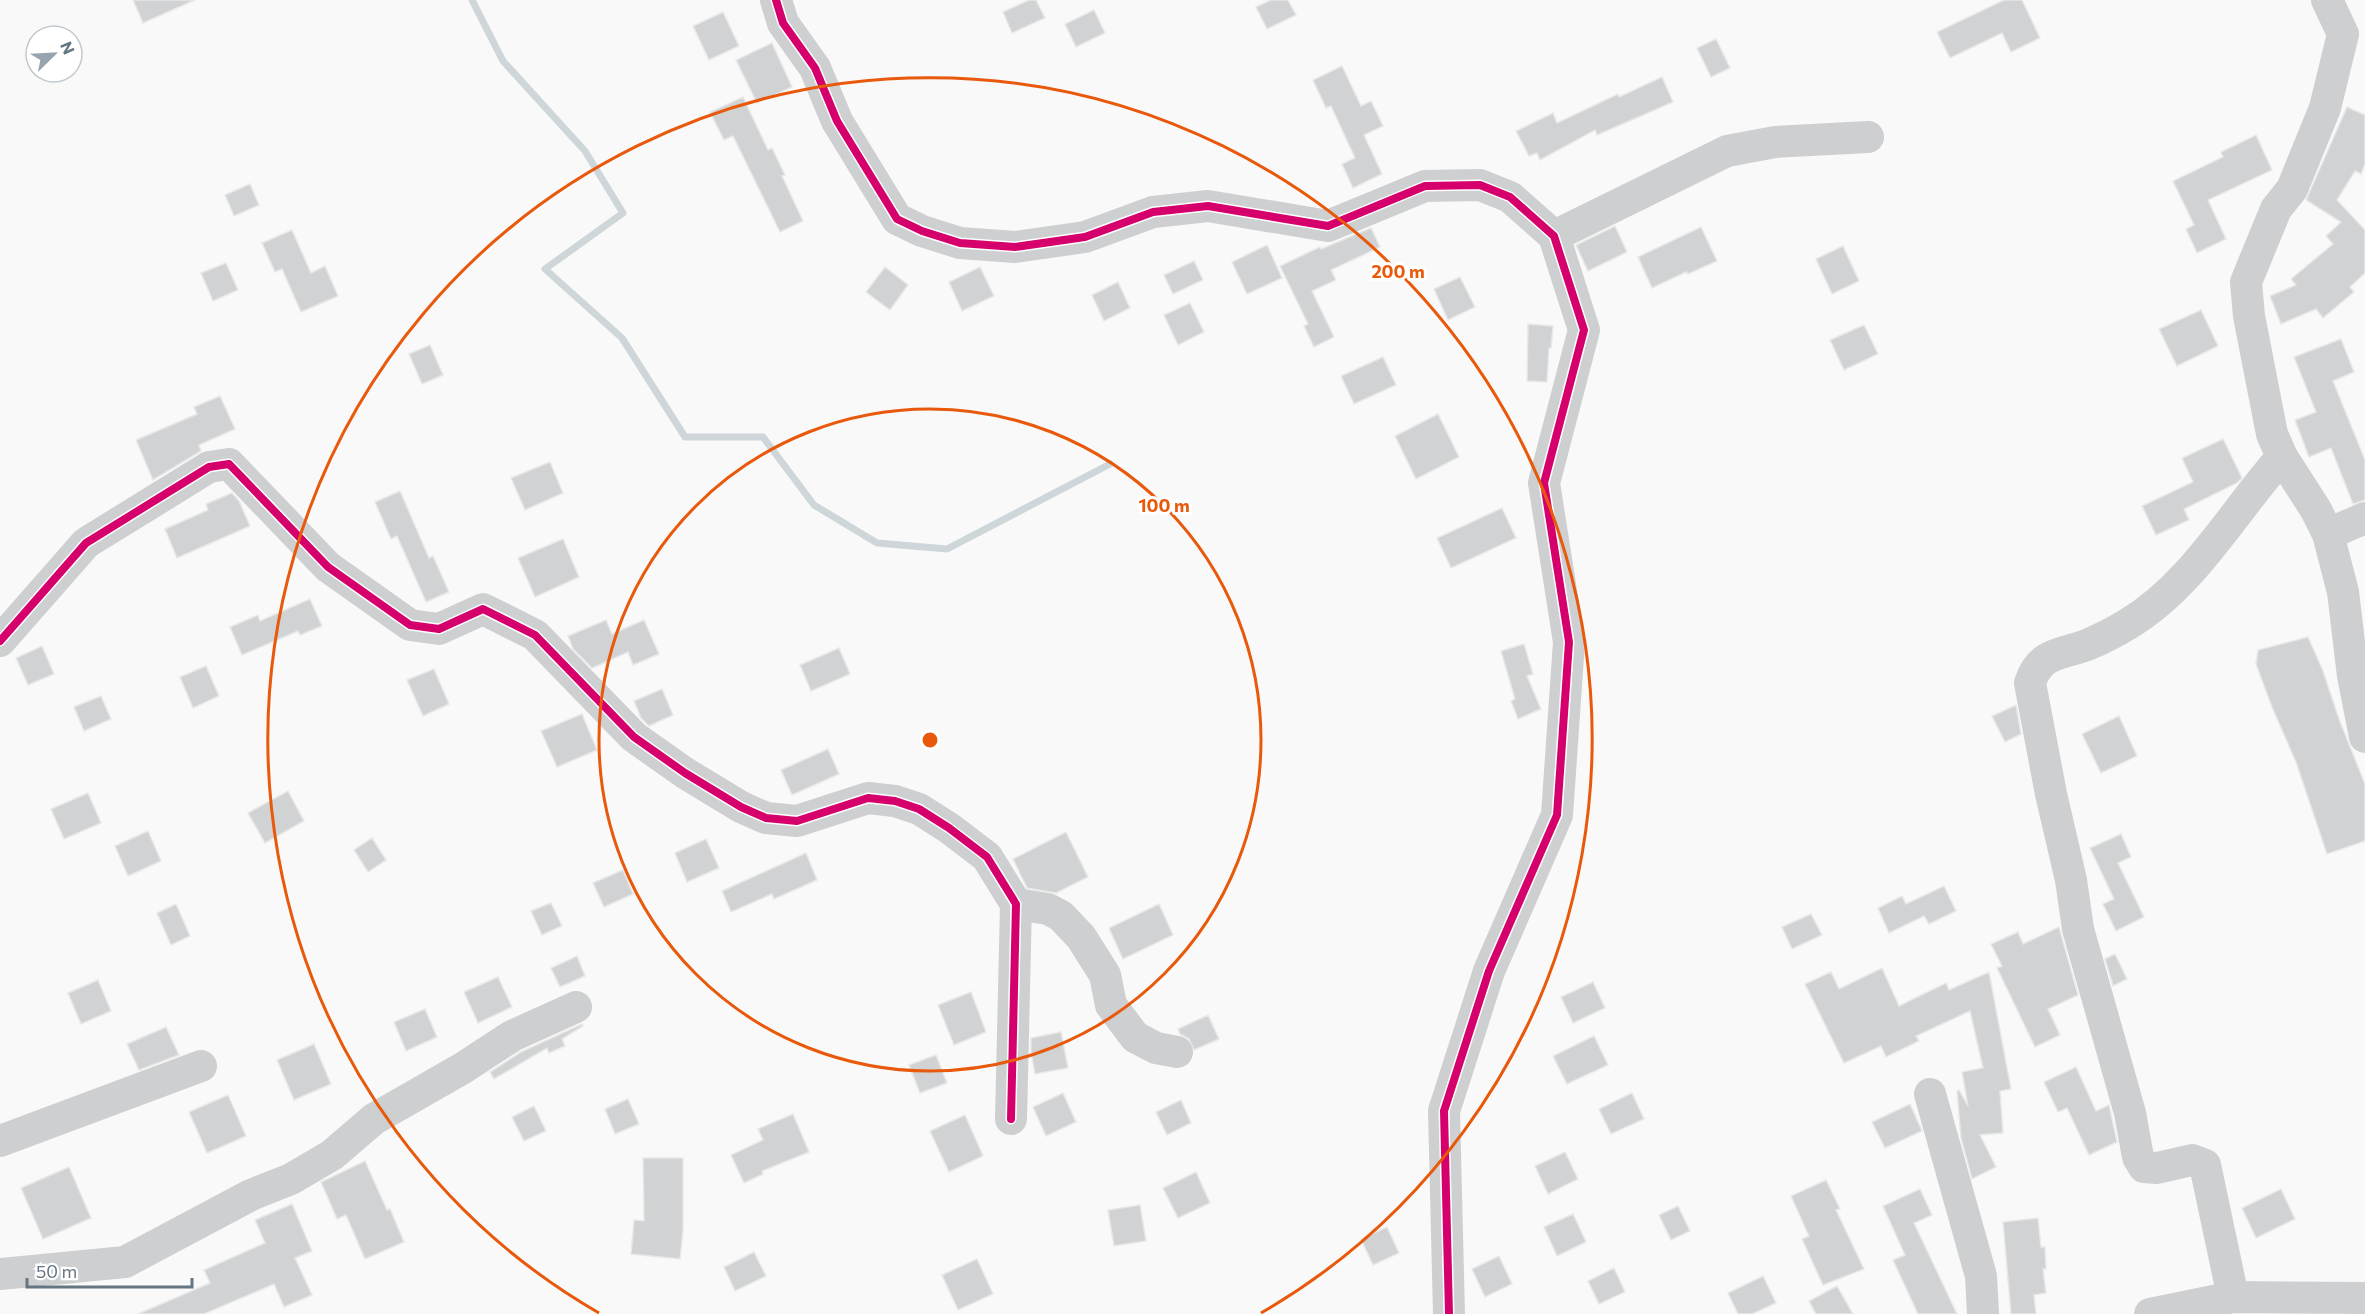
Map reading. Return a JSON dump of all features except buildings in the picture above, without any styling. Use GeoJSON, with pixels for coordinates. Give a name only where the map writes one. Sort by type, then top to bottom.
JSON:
{"type":"FeatureCollection","features":[{"type":"Feature","properties":{"kind":"street"},"geometry":{"type":"LineString","coordinates":[[776,0],[783,23],[815,68],[837,121],[897,219],[922,231],[960,243],[1015,247],[1085,237],[1153,212],[1208,206],[1328,226],[1425,186],[1480,185],[1510,197],[1554,236],[1584,330],[1544,483],[1569,642],[1557,815],[1489,971],[1444,1111],[1449,1314]]}},
{"type":"Feature","properties":{"kind":"street"},"geometry":{"type":"LineString","coordinates":[[2327,0],[2343,34],[2325,108],[2292,189],[2276,209],[2246,282],[2249,316],[2272,434],[2282,457],[2316,510],[2328,534],[2343,592],[2352,676],[2365,737]]}},
{"type":"Feature","properties":{"kind":"street"},"geometry":{"type":"LineString","coordinates":[[1554,236],[1727,151],[1775,142],[1868,137]]}},
{"type":"Feature","properties":{"kind":"street"},"geometry":{"type":"LineString","coordinates":[[2233,1297],[2205,1165],[2192,1160],[2157,1168],[2144,1167],[2138,1157],[2130,1113],[2078,929],[2071,880],[2051,794],[2030,683],[2035,668],[2044,661],[2129,624],[2156,604],[2216,540],[2282,457]]}},
{"type":"Feature","properties":{"kind":"street"},"geometry":{"type":"LineString","coordinates":[[0,641],[86,543],[209,467],[230,464],[328,567],[410,625],[440,629],[483,609],[535,635],[634,737],[694,779],[741,807],[766,818],[797,821],[868,798],[895,801],[920,809],[987,857],[1016,904],[1011,1119]]}},
{"type":"Feature","properties":{"kind":"street"},"geometry":{"type":"LineString","coordinates":[[2328,534],[2365,518]]}},
{"type":"Feature","properties":{"kind":"street"},"geometry":{"type":"LineString","coordinates":[[1016,904],[1048,909],[1061,916],[1081,937],[1105,975],[1111,1005],[1135,1038],[1156,1048],[1177,1052]]}},
{"type":"Feature","properties":{"kind":"street"},"geometry":{"type":"LineString","coordinates":[[0,1274],[125,1262],[251,1195],[291,1179],[332,1155],[374,1119],[463,1068],[512,1036],[576,1007]]}},
{"type":"Feature","properties":{"kind":"street"},"geometry":{"type":"LineString","coordinates":[[0,1141],[201,1066]]}},
{"type":"Feature","properties":{"kind":"street"},"geometry":{"type":"LineString","coordinates":[[1930,1094],[1982,1276],[1983,1314]]}},
{"type":"Feature","properties":{"kind":"street"},"geometry":{"type":"LineString","coordinates":[[2150,1314],[2233,1297],[2365,1298]]}},
{"type":"Feature","properties":{"kind":"waterway"},"geometry":{"type":"LineString","coordinates":[[472,0],[503,61],[585,151],[623,213],[545,269],[622,338],[685,437],[763,437],[814,505],[877,543],[947,549],[1110,464]]}},
{"type":"Feature","properties":{"kind":"cycle path"},"geometry":{"type":"LineString","coordinates":[[776,0],[783,23],[815,68],[837,121],[897,219],[922,231],[960,243],[1015,247],[1085,237],[1153,212],[1208,206],[1328,226],[1425,186],[1480,185],[1510,197],[1554,236],[1584,330],[1544,483],[1569,642],[1557,815],[1489,971],[1444,1111],[1449,1314]]}},
{"type":"Feature","properties":{"kind":"cycle path"},"geometry":{"type":"LineString","coordinates":[[0,641],[86,543],[209,467],[229,464],[328,567],[410,625],[439,629],[483,609],[535,635],[634,737],[685,773],[741,807],[766,818],[797,821],[868,798],[895,801],[919,809],[987,857],[1016,904],[1011,1119]]}}]}
